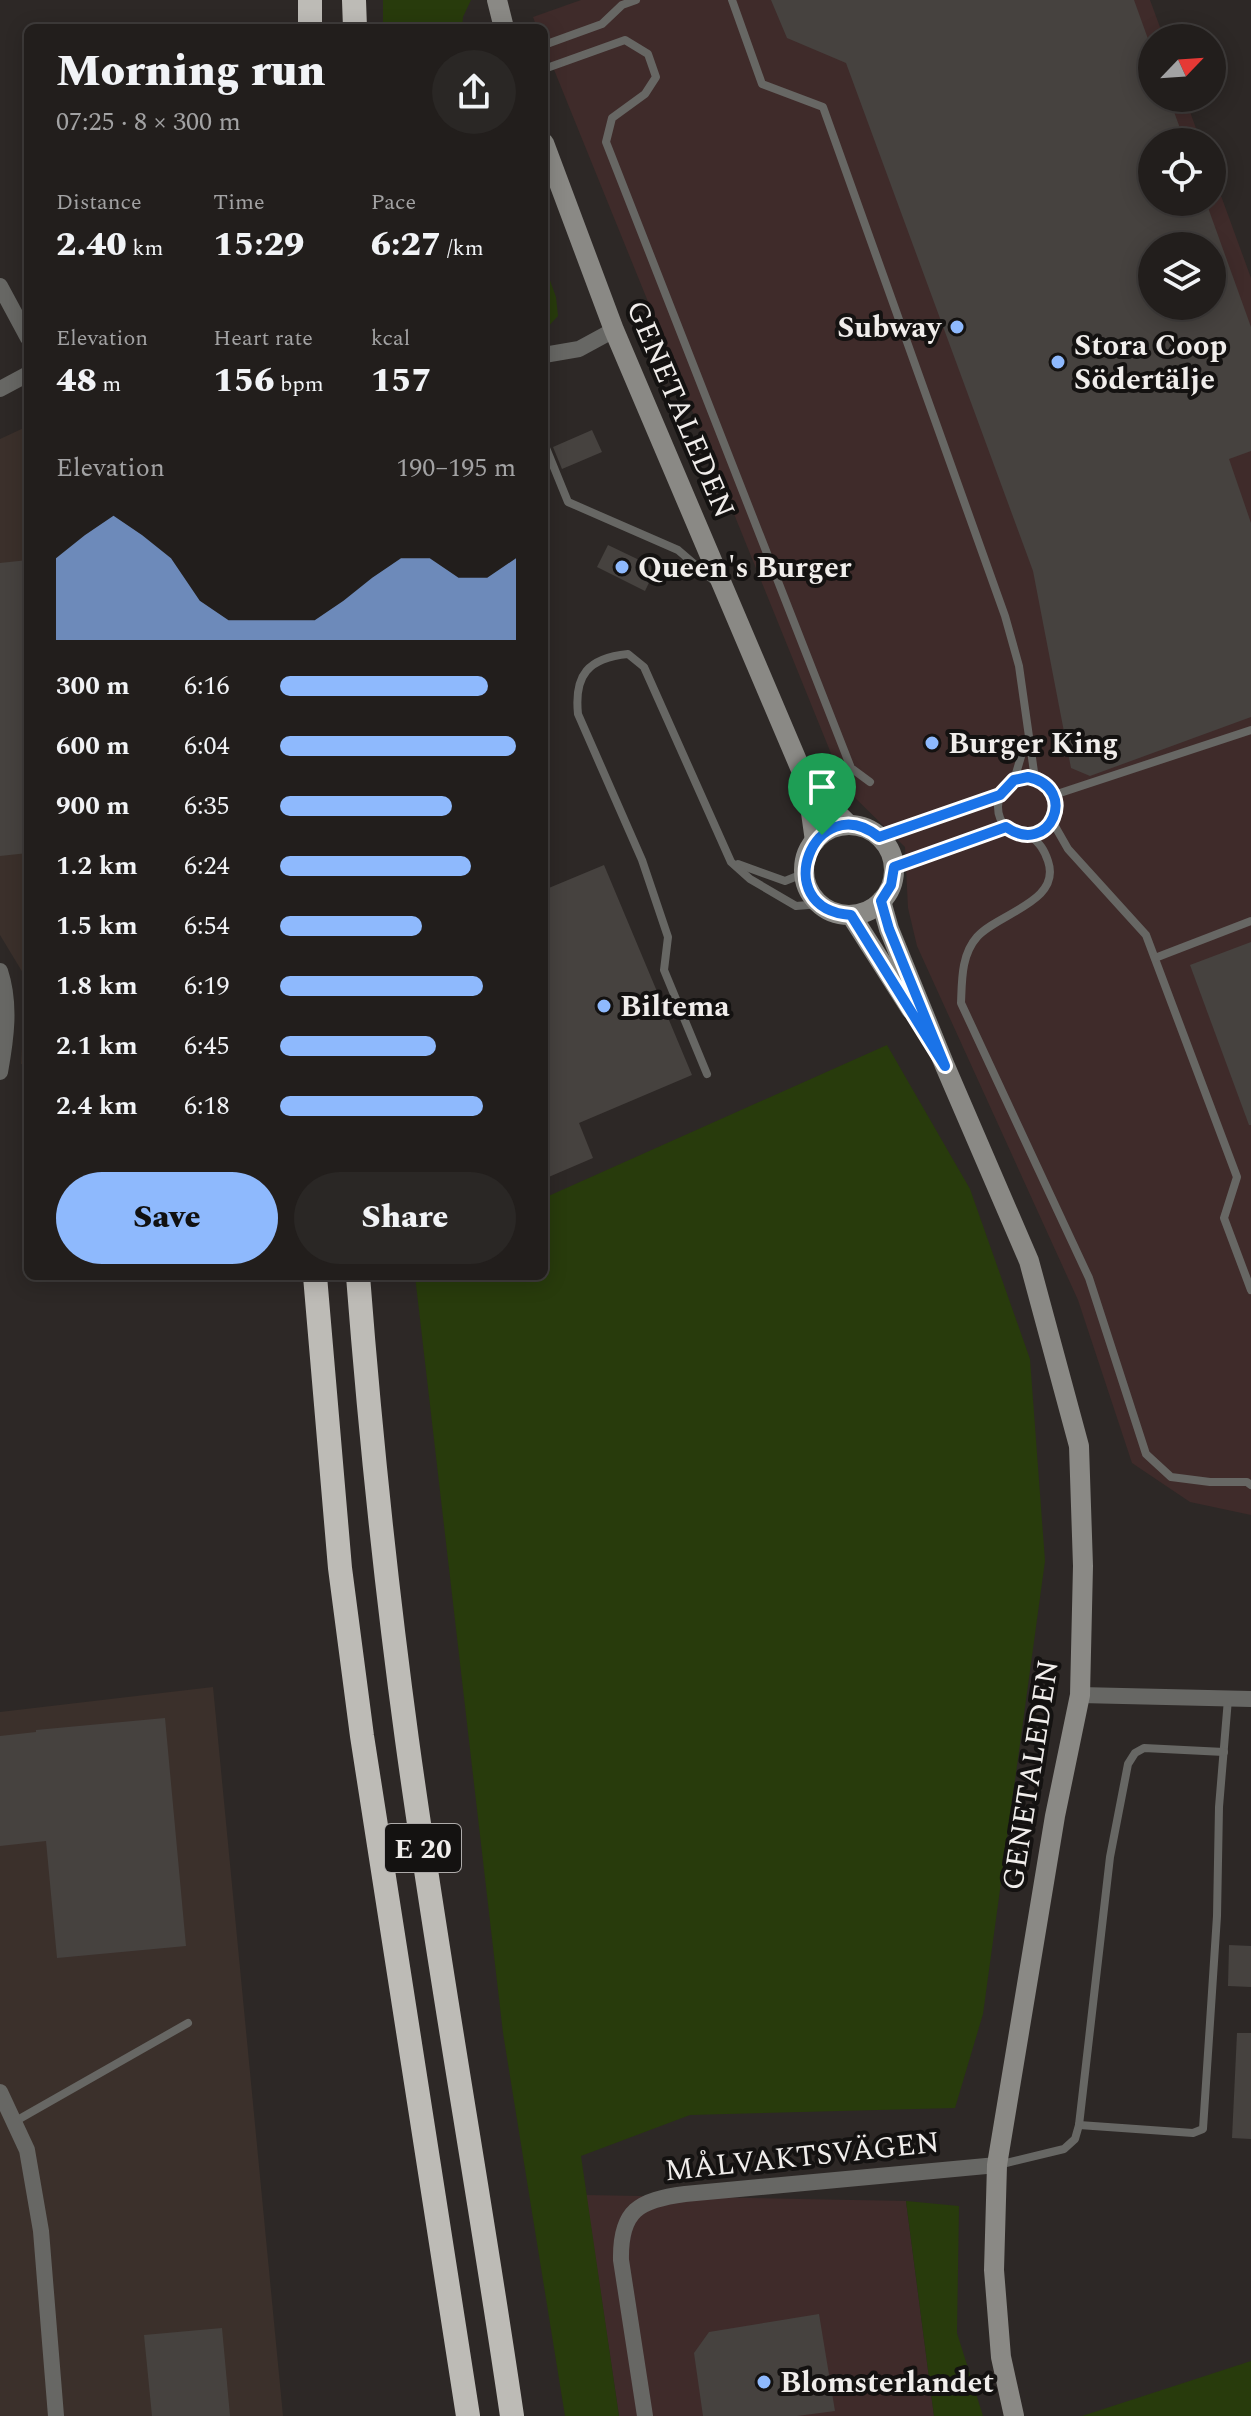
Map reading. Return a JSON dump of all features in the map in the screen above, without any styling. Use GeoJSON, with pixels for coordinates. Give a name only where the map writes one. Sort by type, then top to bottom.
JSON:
{"type":"FeatureCollection","features":[{"type":"Feature","properties":{"kind":"highway"},"geometry":{"type":"LineString","coordinates":[[310,0],[310,24]]}},
{"type":"Feature","properties":{"kind":"highway"},"geometry":{"type":"LineString","coordinates":[[354,0],[355,24]]}},
{"type":"Feature","properties":{"kind":"highway","name":"E 20"},"geometry":{"type":"LineString","coordinates":[[315,1280],[339,1554],[362,1736],[468,2416]]}},
{"type":"Feature","properties":{"kind":"highway","name":"E 20"},"geometry":{"type":"LineString","coordinates":[[358,1280],[367,1395],[405,1725],[512,2416]]}},
{"type":"Feature","properties":{"kind":"main road"},"geometry":{"type":"LineString","coordinates":[[497,0],[503,24]]}},
{"type":"Feature","properties":{"kind":"main road","name":"GENETALEDEN"},"geometry":{"type":"LineString","coordinates":[[548,154],[614,330],[807,784],[815,841],[807,855],[805,873]]}},
{"type":"Feature","properties":{"kind":"main road","name":"GENETALEDEN"},"geometry":{"type":"LineString","coordinates":[[807,784],[849,825],[865,828],[879,837]]}},
{"type":"Feature","properties":{"kind":"main road"},"geometry":{"type":"LineString","coordinates":[[815,841],[830,829],[849,825]]}},
{"type":"Feature","properties":{"kind":"main road"},"geometry":{"type":"LineString","coordinates":[[805,873],[809,889],[820,904],[834,912],[851,915],[868,910],[881,901],[891,885],[894,867],[890,851],[879,837]]}},
{"type":"Feature","properties":{"kind":"main road","name":"GENETALEDEN"},"geometry":{"type":"LineString","coordinates":[[881,901],[889,929],[945,1066],[1029,1261],[1079,1446],[1083,1566],[1080,1695],[1055,1816],[997,2165],[994,2270],[1001,2357],[1014,2416]]}},
{"type":"Feature","properties":{"kind":"main road","name":"GENETALEDEN"},"geometry":{"type":"LineString","coordinates":[[851,915],[945,1066]]}},
{"type":"Feature","properties":{"kind":"street"},"geometry":{"type":"LineString","coordinates":[[0,286],[24,331]]}},
{"type":"Feature","properties":{"kind":"street"},"geometry":{"type":"LineString","coordinates":[[548,354],[579,349],[614,330]]}},
{"type":"Feature","properties":{"kind":"street"},"geometry":{"type":"LineString","coordinates":[[0,389],[24,376]]}},
{"type":"Feature","properties":{"kind":"street"},"geometry":{"type":"LineString","coordinates":[[0,971],[6,989],[6,1036],[0,1072]]}},
{"type":"Feature","properties":{"kind":"street"},"geometry":{"type":"LineString","coordinates":[[1080,1695],[1251,1699]]}},
{"type":"Feature","properties":{"kind":"street"},"geometry":{"type":"LineString","coordinates":[[0,2092],[27,2150],[41,2231],[56,2416]]}},
{"type":"Feature","properties":{"kind":"street","name":"MÅLVAKTSVÄGEN"},"geometry":{"type":"LineString","coordinates":[[645,2416],[621,2260],[624,2225],[642,2204],[656,2198],[685,2194],[997,2165]]}},
{"type":"Feature","properties":{"kind":"lane"},"geometry":{"type":"LineString","coordinates":[[548,44],[602,24],[622,5],[636,0]]}},
{"type":"Feature","properties":{"kind":"lane"},"geometry":{"type":"LineString","coordinates":[[732,0],[762,84],[823,107],[1005,616],[1019,666],[1035,779]]}},
{"type":"Feature","properties":{"kind":"lane"},"geometry":{"type":"LineString","coordinates":[[548,68],[625,40],[648,54],[656,77],[645,94],[612,118],[606,142],[851,768],[870,782]]}},
{"type":"Feature","properties":{"kind":"lane"},"geometry":{"type":"LineString","coordinates":[[548,453],[568,502],[678,550],[725,591]]}},
{"type":"Feature","properties":{"kind":"lane"},"geometry":{"type":"LineString","coordinates":[[707,1074],[664,970],[668,937],[642,860],[578,714],[576,690],[582,674],[612,655],[628,654],[644,667],[731,862],[750,879],[796,906],[820,904]]}},
{"type":"Feature","properties":{"kind":"lane"},"geometry":{"type":"LineString","coordinates":[[1054,795],[1251,730]]}},
{"type":"Feature","properties":{"kind":"lane"},"geometry":{"type":"LineString","coordinates":[[879,837],[1000,795],[1014,780],[1027,735]]}},
{"type":"Feature","properties":{"kind":"lane"},"geometry":{"type":"LineString","coordinates":[[1000,795],[998,812],[1006,827],[1022,835],[1039,833],[1052,821],[1054,795],[1043,782],[1035,779],[1014,780]]}},
{"type":"Feature","properties":{"kind":"lane"},"geometry":{"type":"LineString","coordinates":[[1052,821],[1068,849],[1146,935],[1237,1177],[1224,1218],[1251,1290]]}},
{"type":"Feature","properties":{"kind":"lane"},"geometry":{"type":"LineString","coordinates":[[894,867],[1006,827]]}},
{"type":"Feature","properties":{"kind":"lane"},"geometry":{"type":"LineString","coordinates":[[1030,835],[1043,846],[1051,871],[1044,892],[976,937],[962,967],[961,1003],[1089,1278],[1146,1454],[1171,1477],[1249,1484],[1251,1471]]}},
{"type":"Feature","properties":{"kind":"lane"},"geometry":{"type":"LineString","coordinates":[[731,862],[785,881],[805,873]]}},
{"type":"Feature","properties":{"kind":"lane"},"geometry":{"type":"LineString","coordinates":[[1155,958],[1251,921]]}},
{"type":"Feature","properties":{"kind":"lane"},"geometry":{"type":"LineString","coordinates":[[1079,2125],[1193,2133],[1203,2129],[1228,1699]]}},
{"type":"Feature","properties":{"kind":"lane"},"geometry":{"type":"LineString","coordinates":[[997,2165],[1064,2149],[1075,2139],[1110,1857],[1128,1764],[1135,1753],[1144,1748],[1224,1752]]}},
{"type":"Feature","properties":{"kind":"lane"},"geometry":{"type":"LineString","coordinates":[[14,2122],[188,2023]]}},
{"type":"Feature","properties":{"kind":"shaded area"},"geometry":{"type":"Polygon","coordinates":[[[581,0],[1150,0],[1159,24],[1138,24],[1138,112],[1190,112],[1196,128],[1138,128],[1138,216],[1226,216],[1226,209],[1251,278],[1251,1515],[1190,1502],[1132,1463],[1078,1300],[917,946],[908,908],[905,847],[845,788],[548,55],[548,24],[536,24],[533,17],[581,0]]]}},
{"type":"Feature","properties":{"kind":"shaded area"},"geometry":{"type":"Polygon","coordinates":[[[24,428],[24,975],[0,935],[0,439],[24,428]]]}},
{"type":"Feature","properties":{"kind":"shaded area"},"geometry":{"type":"Polygon","coordinates":[[[24,1012],[24,1064],[21,1064],[24,1012]]]}},
{"type":"Feature","properties":{"kind":"shaded area"},"geometry":{"type":"Polygon","coordinates":[[[213,1687],[283,2416],[0,2416],[0,1712],[213,1687]]]}},
{"type":"Feature","properties":{"kind":"shaded area"},"geometry":{"type":"Polygon","coordinates":[[[586,2195],[906,2201],[934,2416],[619,2416],[586,2195]]]}},
{"type":"Feature","properties":{"kind":"green space"},"geometry":{"type":"Polygon","coordinates":[[[383,0],[471,0],[462,24],[383,24],[383,0]]]}},
{"type":"Feature","properties":{"kind":"green space"},"geometry":{"type":"Polygon","coordinates":[[[548,275],[556,297],[558,316],[548,327],[548,275]]]}},
{"type":"Feature","properties":{"kind":"green space"},"geometry":{"type":"Polygon","coordinates":[[[887,1045],[970,1189],[1030,1359],[1045,1561],[983,2014],[955,2108],[690,2115],[581,2156],[619,2416],[565,2416],[503,2033],[415,1280],[548,1280],[548,1196],[887,1045]]]}},
{"type":"Feature","properties":{"kind":"green space"},"geometry":{"type":"Polygon","coordinates":[[[906,2201],[959,2206],[957,2333],[983,2416],[934,2416],[906,2201]]]}},
{"type":"Feature","properties":{"kind":"green space"},"geometry":{"type":"Polygon","coordinates":[[[1251,2361],[1251,2416],[1082,2416],[1251,2361]]]}},
{"type":"Feature","properties":{"kind":"building"},"geometry":{"type":"Polygon","coordinates":[[[771,0],[1134,0],[1143,24],[1138,24],[1138,112],[1174,112],[1180,128],[1138,128],[1138,216],[1211,216],[1217,232],[1138,232],[1138,320],[1226,320],[1226,258],[1251,327],[1251,451],[1229,459],[1251,523],[1251,717],[1090,776],[1071,768],[1033,571],[846,63],[787,38],[771,0]]]}},
{"type":"Feature","properties":{"kind":"building"},"geometry":{"type":"Polygon","coordinates":[[[592,430],[602,452],[562,469],[553,447],[592,430]]]}},
{"type":"Feature","properties":{"kind":"building"},"geometry":{"type":"Polygon","coordinates":[[[608,545],[656,568],[645,591],[597,567],[608,545]]]}},
{"type":"Feature","properties":{"kind":"building"},"geometry":{"type":"Polygon","coordinates":[[[24,560],[24,853],[0,856],[0,563],[24,560]]]}},
{"type":"Feature","properties":{"kind":"building","name":"Biltema"},"geometry":{"type":"Polygon","coordinates":[[[604,865],[692,1075],[579,1123],[593,1158],[548,1177],[548,888],[604,865]]]}},
{"type":"Feature","properties":{"kind":"building"},"geometry":{"type":"Polygon","coordinates":[[[1251,942],[1251,1125],[1249,1125],[1190,965],[1251,942]]]}},
{"type":"Feature","properties":{"kind":"building"},"geometry":{"type":"Polygon","coordinates":[[[165,1718],[186,1946],[57,1958],[46,1841],[0,1846],[0,1736],[165,1718]]]}},
{"type":"Feature","properties":{"kind":"building"},"geometry":{"type":"Polygon","coordinates":[[[1229,1945],[1251,1946],[1251,1987],[1228,1986],[1229,1945]]]}},
{"type":"Feature","properties":{"kind":"building"},"geometry":{"type":"Polygon","coordinates":[[[1237,2033],[1251,2033],[1251,2139],[1232,2138],[1237,2033]]]}},
{"type":"Feature","properties":{"kind":"building","name":"Blomsterlandet"},"geometry":{"type":"Polygon","coordinates":[[[819,2314],[835,2411],[797,2416],[703,2416],[694,2353],[709,2332],[819,2314]]]}},
{"type":"Feature","properties":{"kind":"building"},"geometry":{"type":"Polygon","coordinates":[[[222,2328],[230,2416],[152,2416],[144,2335],[222,2328]]]}},
{"type":"Feature","properties":{"kind":"place","name":"Subway"},"geometry":{"type":"Point","coordinates":[957,327]}},
{"type":"Feature","properties":{"kind":"place","name":"Stora Coop Södertälje"},"geometry":{"type":"Point","coordinates":[1058,362]}},
{"type":"Feature","properties":{"kind":"place","name":"Queen's Burger"},"geometry":{"type":"Point","coordinates":[622,567]}},
{"type":"Feature","properties":{"kind":"place","name":"Burger King"},"geometry":{"type":"Point","coordinates":[932,743]}},
{"type":"Feature","properties":{"kind":"place","name":"Biltema"},"geometry":{"type":"Point","coordinates":[604,1006]}},
{"type":"Feature","properties":{"kind":"place","name":"Blomsterlandet"},"geometry":{"type":"Point","coordinates":[764,2382]}},
{"type":"Feature","properties":{"kind":"route"},"geometry":{"type":"LineString","coordinates":[[1021,778],[1043,782],[1054,795],[1056,804],[1052,821],[1039,833],[1022,835],[1006,827],[894,867],[891,885],[881,901],[889,929],[945,1066],[851,915],[834,912],[820,904],[809,889],[805,863],[815,841],[822,835],[830,829],[849,825],[873,831],[879,837],[1000,795],[1006,786],[1021,778]]}}]}
